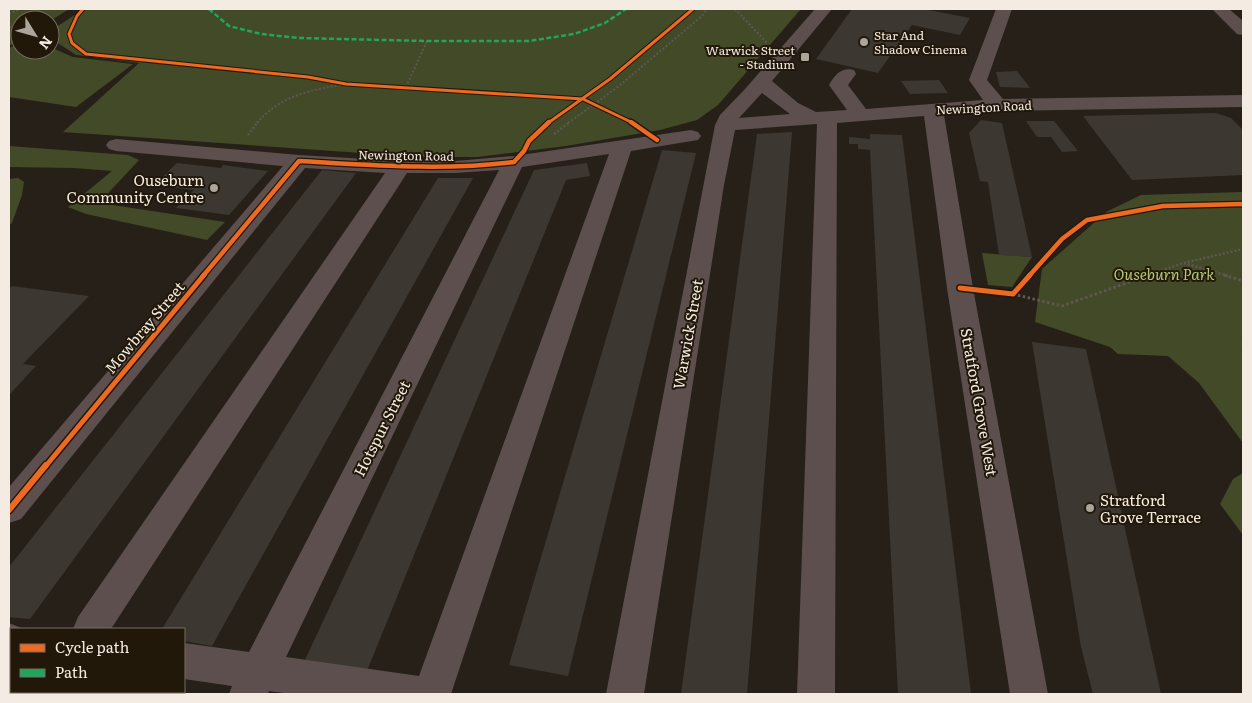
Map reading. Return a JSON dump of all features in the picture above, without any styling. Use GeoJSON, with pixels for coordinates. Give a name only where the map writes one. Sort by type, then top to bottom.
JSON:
{"type":"FeatureCollection","features":[{"type":"Feature","properties":{"kind":"street","name":"Warwick Street"},"geometry":{"type":"LineString","coordinates":[[625,694],[711,195],[720,162],[725,125],[727,119],[824,9]]}},
{"type":"Feature","properties":{"kind":"street"},"geometry":{"type":"LineString","coordinates":[[997,106],[978,80],[1004,9]]}},
{"type":"Feature","properties":{"kind":"street"},"geometry":{"type":"LineString","coordinates":[[1220,9],[1243,30]]}},
{"type":"Feature","properties":{"kind":"street"},"geometry":{"type":"LineString","coordinates":[[846,74],[838,85],[861,115]]}},
{"type":"Feature","properties":{"kind":"street"},"geometry":{"type":"LineString","coordinates":[[761,82],[791,107],[820,118],[816,694]]}},
{"type":"Feature","properties":{"kind":"street","name":"Newington Road"},"geometry":{"type":"LineString","coordinates":[[725,125],[997,106],[1239,106]]}},
{"type":"Feature","properties":{"kind":"street","name":"Stratford Grove West"},"geometry":{"type":"LineString","coordinates":[[933,110],[960,288],[1029,694]]}},
{"type":"Feature","properties":{"kind":"street","name":"Newington Road"},"geometry":{"type":"LineString","coordinates":[[116,145],[299,161],[400,167],[483,166],[691,136]]}},
{"type":"Feature","properties":{"kind":"street"},"geometry":{"type":"LineString","coordinates":[[432,694],[623,145]]}},
{"type":"Feature","properties":{"kind":"street","name":"Mowbray Street"},"geometry":{"type":"LineString","coordinates":[[9,510],[299,161]]}},
{"type":"Feature","properties":{"kind":"street","name":"Hotspur Street"},"geometry":{"type":"LineString","coordinates":[[254,682],[514,162]]}},
{"type":"Feature","properties":{"kind":"street"},"geometry":{"type":"LineString","coordinates":[[92,628],[400,167]]}},
{"type":"Feature","properties":{"kind":"street"},"geometry":{"type":"LineString","coordinates":[[185,661],[254,682],[418,694]]}},
{"type":"Feature","properties":{"kind":"path"},"geometry":{"type":"LineString","coordinates":[[554,134],[591,103],[684,32],[707,9]]}},
{"type":"Feature","properties":{"kind":"path"},"geometry":{"type":"LineString","coordinates":[[735,9],[781,59]]}},
{"type":"Feature","properties":{"kind":"path"},"geometry":{"type":"LineString","coordinates":[[416,87],[403,86],[427,41]]}},
{"type":"Feature","properties":{"kind":"path"},"geometry":{"type":"LineString","coordinates":[[327,81],[355,85]]}},
{"type":"Feature","properties":{"kind":"path"},"geometry":{"type":"LineString","coordinates":[[232,155],[269,110],[281,102],[297,95],[346,84]]}},
{"type":"Feature","properties":{"kind":"path"},"geometry":{"type":"LineString","coordinates":[[591,103],[602,108]]}},
{"type":"Feature","properties":{"kind":"path"},"geometry":{"type":"LineString","coordinates":[[960,288],[1013,294],[1062,306],[1184,263],[1243,249]]}},
{"type":"Feature","properties":{"kind":"path"},"geometry":{"type":"LineString","coordinates":[[1184,263],[1243,281]]}},
{"type":"Feature","properties":{"kind":"path"},"geometry":{"type":"LineString","coordinates":[[1013,294],[1019,288]]}},
{"type":"Feature","properties":{"kind":"green space"},"geometry":{"type":"Polygon","coordinates":[[[9,9],[69,9],[60,15],[60,10],[10,10],[9,46],[9,9]]]}},
{"type":"Feature","properties":{"kind":"green space"},"geometry":{"type":"Polygon","coordinates":[[[84,9],[801,9],[718,105],[697,120],[660,130],[566,146],[477,157],[419,157],[63,132],[139,63],[76,55],[60,45],[60,25],[84,9]]]}},
{"type":"Feature","properties":{"kind":"green space"},"geometry":{"type":"Polygon","coordinates":[[[9,48],[10,60],[60,60],[60,51],[73,57],[133,64],[76,107],[9,97],[9,48]]]}},
{"type":"Feature","properties":{"kind":"green space"},"geometry":{"type":"Polygon","coordinates":[[[9,146],[128,155],[139,160],[99,203],[225,222],[207,240],[86,214],[68,207],[112,171],[74,168],[9,167],[9,146]]]}},
{"type":"Feature","properties":{"kind":"green space"},"geometry":{"type":"Polygon","coordinates":[[[18,178],[24,182],[22,195],[12,223],[9,225],[9,179],[18,178]]]}},
{"type":"Feature","properties":{"kind":"green space","name":"Ouseburn Park"},"geometry":{"type":"Polygon","coordinates":[[[1243,192],[1243,443],[1199,383],[1168,356],[1118,354],[1110,347],[1035,322],[1042,269],[1106,212],[1141,195],[1243,192]]]}},
{"type":"Feature","properties":{"kind":"green space"},"geometry":{"type":"Polygon","coordinates":[[[982,253],[1032,257],[1012,287],[988,285],[982,253]]]}},
{"type":"Feature","properties":{"kind":"green space"},"geometry":{"type":"Polygon","coordinates":[[[1243,473],[1243,535],[1220,504],[1233,479],[1243,473]]]}},
{"type":"Feature","properties":{"kind":"building","name":"Star And Shadow Cinema"},"geometry":{"type":"Polygon","coordinates":[[[852,9],[923,9],[970,18],[960,35],[912,25],[878,73],[816,59],[852,9]]]}},
{"type":"Feature","properties":{"kind":"building"},"geometry":{"type":"Polygon","coordinates":[[[1017,71],[1030,88],[1000,87],[996,72],[1017,71]]]}},
{"type":"Feature","properties":{"kind":"building"},"geometry":{"type":"Polygon","coordinates":[[[939,80],[948,93],[910,94],[901,81],[939,80]]]}},
{"type":"Feature","properties":{"kind":"building"},"geometry":{"type":"Polygon","coordinates":[[[1216,113],[1231,118],[1243,130],[1243,175],[1132,180],[1083,116],[1216,113]]]}},
{"type":"Feature","properties":{"kind":"building"},"geometry":{"type":"Polygon","coordinates":[[[981,120],[1002,123],[1032,257],[999,255],[988,182],[980,181],[969,133],[981,120]]]}},
{"type":"Feature","properties":{"kind":"building"},"geometry":{"type":"Polygon","coordinates":[[[1026,121],[1054,121],[1078,151],[1062,152],[1051,137],[1037,137],[1026,121]]]}},
{"type":"Feature","properties":{"kind":"building"},"geometry":{"type":"Polygon","coordinates":[[[792,132],[747,694],[681,694],[757,134],[792,132]]]}},
{"type":"Feature","properties":{"kind":"building"},"geometry":{"type":"Polygon","coordinates":[[[870,134],[902,135],[971,694],[898,694],[870,150],[858,149],[858,144],[849,144],[849,137],[870,139],[870,134]]]}},
{"type":"Feature","properties":{"kind":"building"},"geometry":{"type":"Polygon","coordinates":[[[662,150],[696,153],[568,676],[509,665],[662,150]]]}},
{"type":"Feature","properties":{"kind":"building","name":"Ouseburn Community Centre"},"geometry":{"type":"Polygon","coordinates":[[[177,163],[221,168],[223,165],[268,171],[229,215],[176,208],[194,190],[154,185],[177,163]]]}},
{"type":"Feature","properties":{"kind":"building"},"geometry":{"type":"Polygon","coordinates":[[[587,163],[590,176],[566,180],[367,671],[304,662],[534,170],[587,163]]]}},
{"type":"Feature","properties":{"kind":"building"},"geometry":{"type":"Polygon","coordinates":[[[322,170],[356,173],[30,619],[9,617],[9,567],[322,170]]]}},
{"type":"Feature","properties":{"kind":"building"},"geometry":{"type":"Polygon","coordinates":[[[438,178],[473,178],[212,646],[185,641],[185,628],[163,628],[438,178]]]}},
{"type":"Feature","properties":{"kind":"building"},"geometry":{"type":"Polygon","coordinates":[[[12,286],[89,296],[23,364],[36,366],[9,395],[9,289],[12,286]]]}},
{"type":"Feature","properties":{"kind":"building","name":"Stratford Grove Terrace"},"geometry":{"type":"Polygon","coordinates":[[[1032,342],[1086,349],[1161,694],[1093,694],[1081,647],[1032,342]]]}},
{"type":"Feature","properties":{"kind":"marked path"},"geometry":{"type":"LineString","coordinates":[[209,9],[229,26],[261,34],[299,38],[427,41],[529,41],[574,34],[605,23],[626,9]]}},
{"type":"Feature","properties":{"kind":"cycle path"},"geometry":{"type":"LineString","coordinates":[[83,9],[77,16],[69,34],[72,43],[86,54],[308,77],[346,84],[583,99],[628,120],[657,140]]}},
{"type":"Feature","properties":{"kind":"cycle path"},"geometry":{"type":"LineString","coordinates":[[9,510],[299,161],[400,167],[483,166],[514,162],[524,151],[529,141],[554,118],[610,79],[693,9]]}},
{"type":"Feature","properties":{"kind":"cycle path"},"geometry":{"type":"LineString","coordinates":[[960,288],[1013,294],[1062,239],[1087,220],[1163,206],[1243,204]]}},
{"type":"Feature","properties":{"kind":"place","name":"Star And Shadow Cinema"},"geometry":{"type":"Point","coordinates":[864,42]}},
{"type":"Feature","properties":{"kind":"place","name":"Warwick Street - Stadium"},"geometry":{"type":"Point","coordinates":[805,57]}},
{"type":"Feature","properties":{"kind":"place","name":"Ouseburn Community Centre"},"geometry":{"type":"Point","coordinates":[214,188]}},
{"type":"Feature","properties":{"kind":"place","name":"Stratford Grove Terrace"},"geometry":{"type":"Point","coordinates":[1090,508]}}]}
